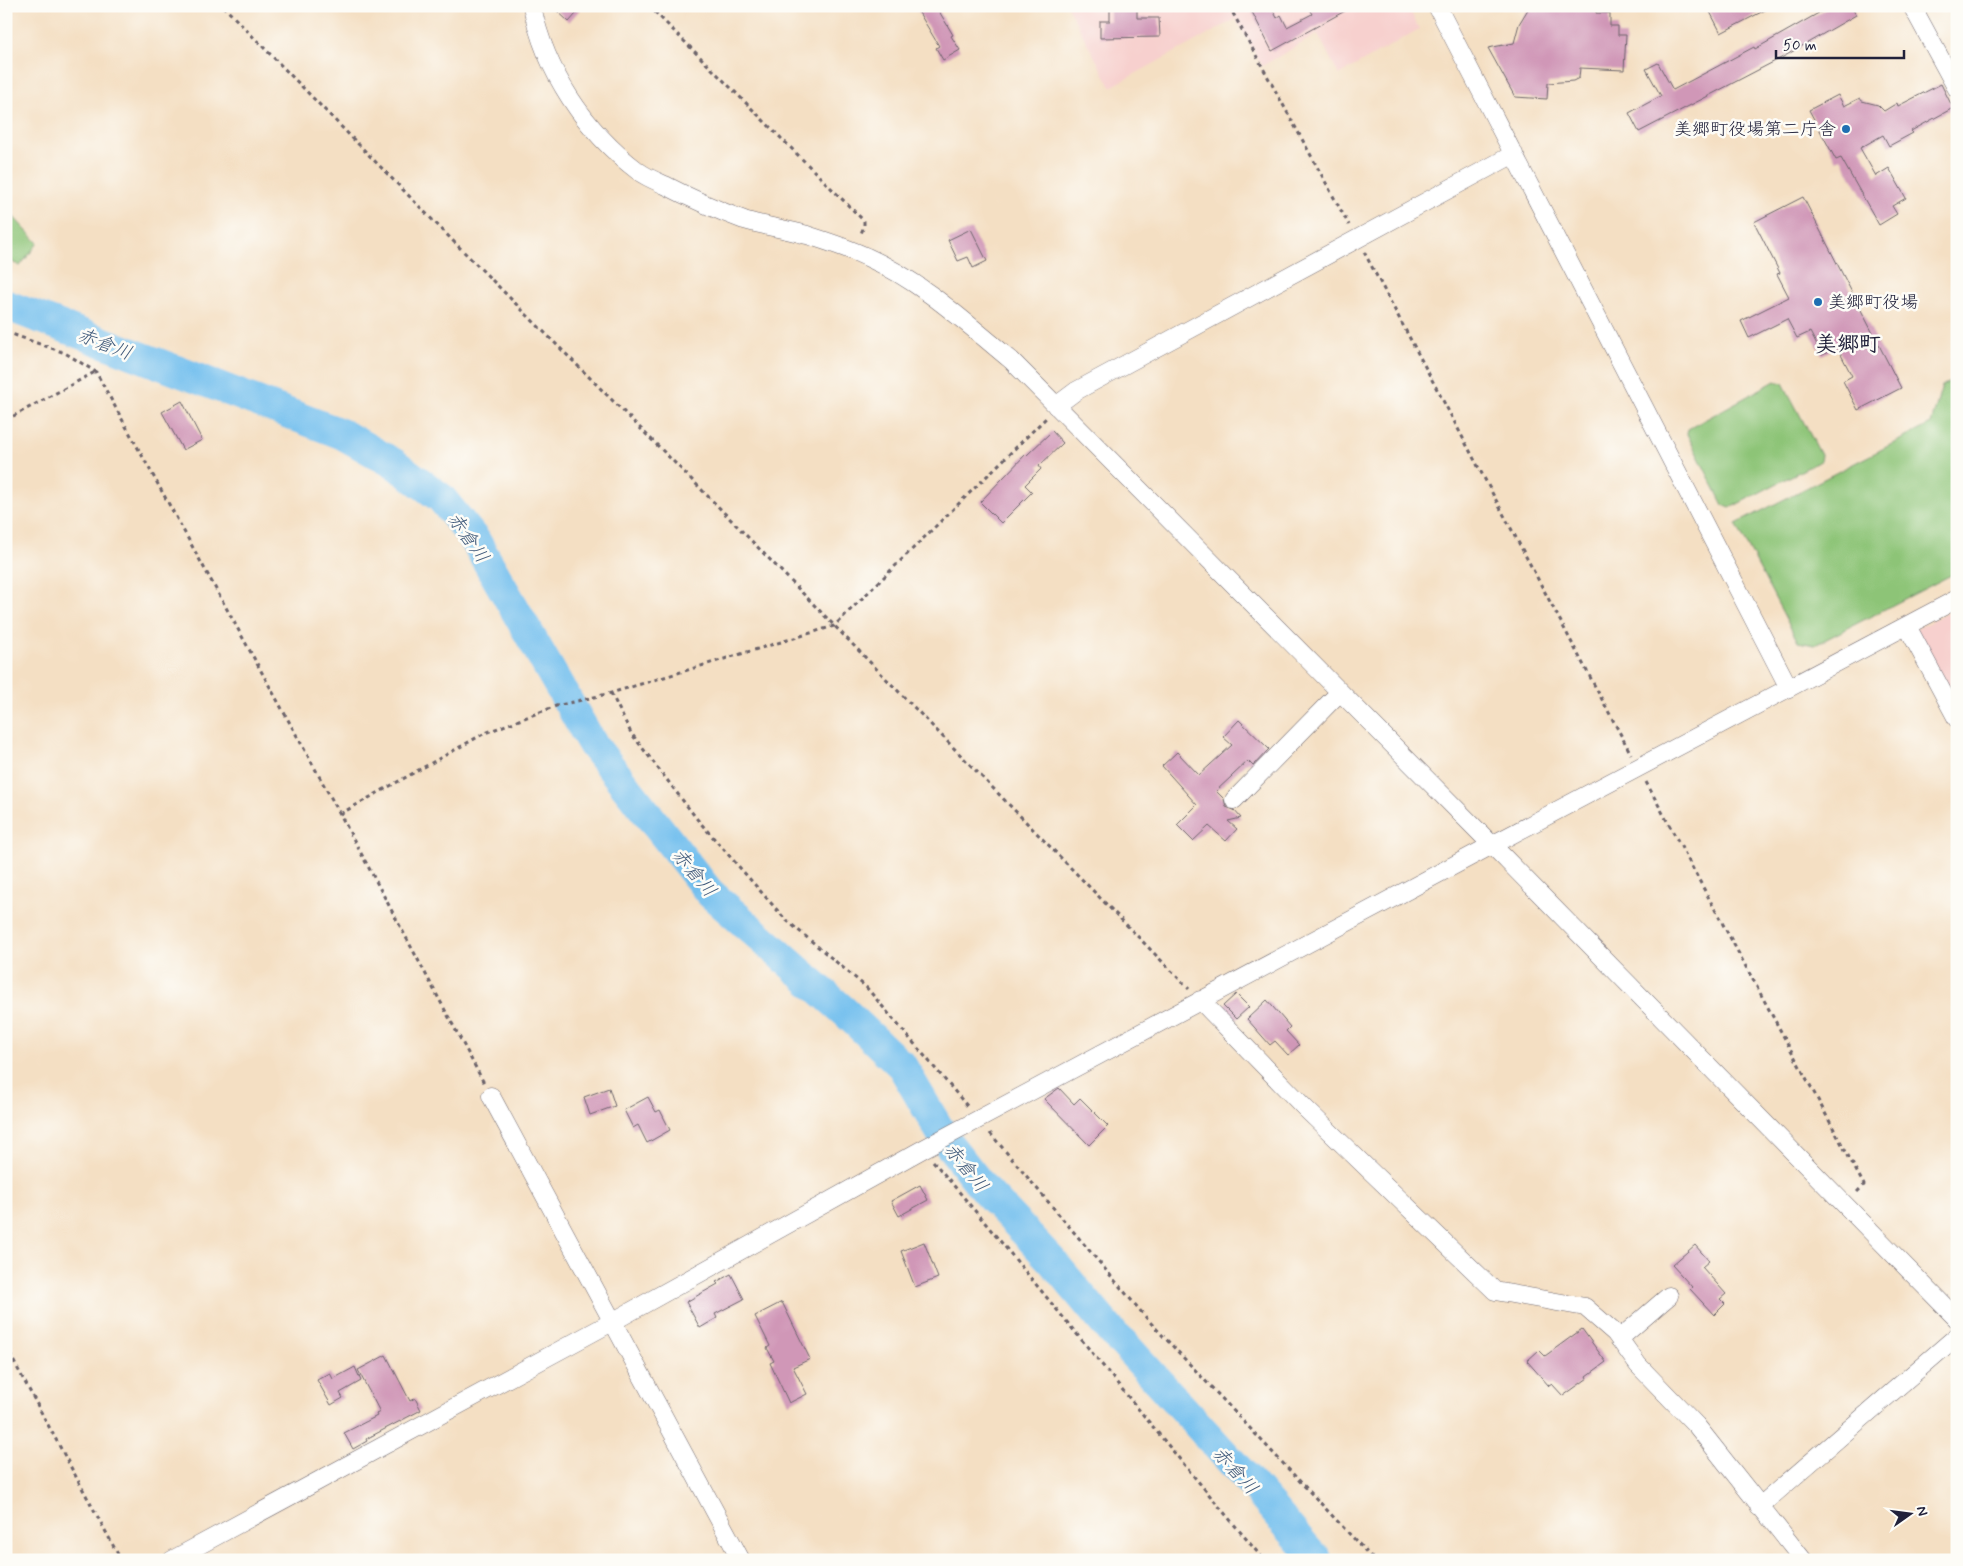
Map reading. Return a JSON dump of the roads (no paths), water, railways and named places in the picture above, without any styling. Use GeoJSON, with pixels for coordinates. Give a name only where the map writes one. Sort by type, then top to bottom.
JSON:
{"type":"FeatureCollection","features":[{"type":"Feature","properties":{"kind":"street"},"geometry":{"type":"LineString","coordinates":[[532,6],[549,62],[572,101],[605,142],[639,172],[688,197],[745,220],[807,235],[866,256],[903,276],[941,302],[1011,360],[1492,845],[1957,1319]]}},
{"type":"Feature","properties":{"kind":"street"},"geometry":{"type":"LineString","coordinates":[[1437,6],[1789,688]]}},
{"type":"Feature","properties":{"kind":"street"},"geometry":{"type":"LineString","coordinates":[[1912,6],[1957,89]]}},
{"type":"Feature","properties":{"kind":"street"},"geometry":{"type":"LineString","coordinates":[[1056,406],[1076,391],[1514,154]]}},
{"type":"Feature","properties":{"kind":"street"},"geometry":{"type":"LineString","coordinates":[[172,1560],[612,1322],[923,1149],[1957,599]]}},
{"type":"Feature","properties":{"kind":"street"},"geometry":{"type":"LineString","coordinates":[[1907,626],[1957,719]]}},
{"type":"Feature","properties":{"kind":"street"},"geometry":{"type":"LineString","coordinates":[[1234,800],[1340,692]]}},
{"type":"Feature","properties":{"kind":"street"},"geometry":{"type":"LineString","coordinates":[[1200,1000],[1306,1109],[1495,1291],[1584,1306],[1615,1333],[1638,1365],[1696,1425],[1759,1507],[1803,1560]]}},
{"type":"Feature","properties":{"kind":"street"},"geometry":{"type":"LineString","coordinates":[[491,1096],[741,1560]]}},
{"type":"Feature","properties":{"kind":"street"},"geometry":{"type":"LineString","coordinates":[[1619,1339],[1669,1296]]}},
{"type":"Feature","properties":{"kind":"street"},"geometry":{"type":"LineString","coordinates":[[1759,1507],[1957,1336]]}},
{"type":"Feature","properties":{"kind":"waterway","name":"赤倉川"},"geometry":{"type":"LineString","coordinates":[[6,305],[342,434],[395,464],[441,498],[475,540],[593,745],[710,893],[844,1011],[902,1066],[946,1141],[984,1189],[1052,1261],[1115,1336],[1248,1480],[1317,1560]]}},
{"type":"Feature","properties":{"kind":"place","name":"美郷町役場第二庁舎"},"geometry":{"type":"Point","coordinates":[1846,129]}},
{"type":"Feature","properties":{"kind":"place","name":"美郷町役場"},"geometry":{"type":"Point","coordinates":[1818,302]}},
{"type":"Feature","properties":{"kind":"district","name":"美郷町"},"geometry":{"type":"Point","coordinates":[1848,343]}}]}
